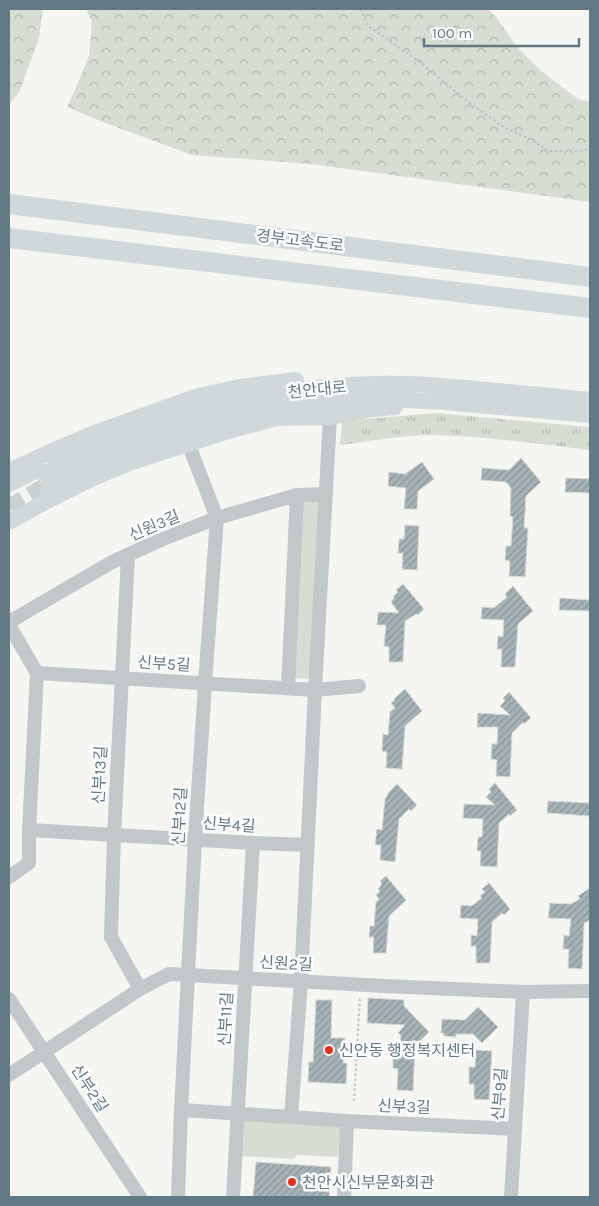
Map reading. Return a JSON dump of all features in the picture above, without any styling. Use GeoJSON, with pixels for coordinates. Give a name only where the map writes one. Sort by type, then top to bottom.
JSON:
{"type":"FeatureCollection","features":[{"type":"Feature","properties":{"kind":"highway","name":"경부고속도로"},"geometry":{"type":"LineString","coordinates":[[9,204],[590,277]]}},
{"type":"Feature","properties":{"kind":"highway","name":"경부고속도로"},"geometry":{"type":"LineString","coordinates":[[9,238],[590,308]]}},
{"type":"Feature","properties":{"kind":"main road"},"geometry":{"type":"LineString","coordinates":[[9,471],[52,450],[198,396],[240,387],[309,379],[410,384]]}},
{"type":"Feature","properties":{"kind":"main road","name":"천안대로"},"geometry":{"type":"LineString","coordinates":[[590,400],[410,384],[341,386],[278,393],[185,414],[149,425],[68,458],[56,472],[167,434],[216,420],[263,410],[327,401],[369,398],[444,402],[590,415]]}},
{"type":"Feature","properties":{"kind":"main road"},"geometry":{"type":"LineString","coordinates":[[9,522],[87,481],[129,463],[188,443],[276,418],[330,417],[374,409],[444,402]]}},
{"type":"Feature","properties":{"kind":"main road"},"geometry":{"type":"LineString","coordinates":[[9,484],[32,472],[44,473],[49,477],[50,489],[48,496],[41,504]]}},
{"type":"Feature","properties":{"kind":"street"},"geometry":{"type":"LineString","coordinates":[[292,1117],[301,982],[330,417]]}},
{"type":"Feature","properties":{"kind":"street","name":"신부12길"},"geometry":{"type":"LineString","coordinates":[[178,1197],[180,1110],[195,839],[217,518],[188,443]]}},
{"type":"Feature","properties":{"kind":"street"},"geometry":{"type":"LineString","coordinates":[[288,688],[297,494]]}},
{"type":"Feature","properties":{"kind":"street","name":"신원3길"},"geometry":{"type":"LineString","coordinates":[[9,624],[112,562],[163,539],[217,518],[297,494],[326,494]]}},
{"type":"Feature","properties":{"kind":"street","name":"신부13길"},"geometry":{"type":"LineString","coordinates":[[128,554],[114,835],[111,937],[140,989]]}},
{"type":"Feature","properties":{"kind":"street"},"geometry":{"type":"LineString","coordinates":[[9,624],[37,674],[29,863],[9,877]]}},
{"type":"Feature","properties":{"kind":"street","name":"신부5길"},"geometry":{"type":"LineString","coordinates":[[37,674],[315,690],[359,686]]}},
{"type":"Feature","properties":{"kind":"street","name":"신부4길"},"geometry":{"type":"LineString","coordinates":[[29,830],[308,845]]}},
{"type":"Feature","properties":{"kind":"street","name":"신부11길"},"geometry":{"type":"LineString","coordinates":[[234,1197],[253,843]]}},
{"type":"Feature","properties":{"kind":"street","name":"신원2길"},"geometry":{"type":"LineString","coordinates":[[9,1075],[140,989],[169,974],[523,992],[590,991]]}},
{"type":"Feature","properties":{"kind":"street","name":"신부9길"},"geometry":{"type":"LineString","coordinates":[[511,1197],[523,992]]}},
{"type":"Feature","properties":{"kind":"street","name":"신부2길"},"geometry":{"type":"LineString","coordinates":[[9,999],[140,1197]]}},
{"type":"Feature","properties":{"kind":"street","name":"신부3길"},"geometry":{"type":"LineString","coordinates":[[180,1110],[347,1121],[515,1129]]}},
{"type":"Feature","properties":{"kind":"street"},"geometry":{"type":"LineString","coordinates":[[344,1197],[347,1121]]}},
{"type":"Feature","properties":{"kind":"path"},"geometry":{"type":"LineString","coordinates":[[362,9],[367,25],[421,63],[504,128],[532,140],[550,151],[590,149]]}},
{"type":"Feature","properties":{"kind":"path"},"geometry":{"type":"LineString","coordinates":[[354,1101],[360,997]]}},
{"type":"Feature","properties":{"kind":"green space"},"geometry":{"type":"Polygon","coordinates":[[[9,9],[43,9],[39,38],[19,93],[9,104],[9,9]]]}},
{"type":"Feature","properties":{"kind":"green space"},"geometry":{"type":"Polygon","coordinates":[[[86,9],[487,9],[495,16],[518,48],[541,71],[578,99],[590,102],[590,202],[311,164],[192,155],[103,122],[67,107],[89,56],[92,22],[86,9]]]}},
{"type":"Feature","properties":{"kind":"green space"},"geometry":{"type":"Polygon","coordinates":[[[436,413],[590,427],[590,450],[496,439],[439,435],[402,437],[340,445],[342,421],[436,413]]]}},
{"type":"Feature","properties":{"kind":"green space"},"geometry":{"type":"Polygon","coordinates":[[[305,499],[322,499],[310,679],[294,678],[301,503],[305,499]]]}},
{"type":"Feature","properties":{"kind":"green space"},"geometry":{"type":"Polygon","coordinates":[[[242,1120],[340,1127],[338,1157],[297,1155],[294,1159],[240,1156],[242,1120]]]}},
{"type":"Feature","properties":{"kind":"building"},"geometry":{"type":"Polygon","coordinates":[[[521,458],[541,482],[526,496],[524,528],[528,528],[525,577],[509,576],[510,561],[505,560],[506,546],[511,546],[513,517],[510,516],[511,488],[506,482],[481,480],[482,468],[509,470],[521,458]]]}},
{"type":"Feature","properties":{"kind":"building"},"geometry":{"type":"Polygon","coordinates":[[[422,462],[434,479],[418,491],[417,509],[404,509],[406,488],[388,486],[389,472],[405,474],[422,462]]]}},
{"type":"Feature","properties":{"kind":"building"},"geometry":{"type":"Polygon","coordinates":[[[566,478],[590,479],[590,493],[565,492],[566,478]]]}},
{"type":"Feature","properties":{"kind":"building"},"geometry":{"type":"Polygon","coordinates":[[[405,525],[419,526],[417,570],[402,569],[403,553],[398,553],[399,539],[404,539],[405,525]]]}},
{"type":"Feature","properties":{"kind":"building"},"geometry":{"type":"Polygon","coordinates":[[[403,584],[424,609],[418,615],[416,614],[405,621],[403,662],[389,662],[389,647],[384,646],[386,625],[377,625],[378,612],[399,613],[391,602],[398,592],[396,590],[403,584]]]}},
{"type":"Feature","properties":{"kind":"building"},"geometry":{"type":"Polygon","coordinates":[[[513,586],[533,611],[518,624],[515,667],[501,667],[502,649],[497,649],[498,636],[503,637],[504,620],[481,619],[482,607],[494,608],[507,597],[505,594],[513,586]]]}},
{"type":"Feature","properties":{"kind":"building"},"geometry":{"type":"Polygon","coordinates":[[[560,598],[590,600],[590,611],[559,610],[560,598]]]}},
{"type":"Feature","properties":{"kind":"building"},"geometry":{"type":"Polygon","coordinates":[[[405,689],[422,711],[405,726],[402,769],[386,768],[387,752],[382,751],[383,734],[388,735],[390,712],[395,708],[391,703],[405,689]]]}},
{"type":"Feature","properties":{"kind":"building"},"geometry":{"type":"Polygon","coordinates":[[[509,692],[531,718],[524,724],[523,722],[512,733],[510,777],[496,776],[497,760],[491,759],[492,744],[497,744],[498,727],[477,727],[478,713],[510,715],[500,706],[505,701],[503,698],[509,692]]]}},
{"type":"Feature","properties":{"kind":"building"},"geometry":{"type":"Polygon","coordinates":[[[495,783],[517,810],[499,823],[497,867],[480,866],[481,851],[477,851],[478,837],[482,837],[483,819],[463,818],[464,804],[495,805],[486,797],[491,792],[489,789],[495,783]]]}},
{"type":"Feature","properties":{"kind":"building"},"geometry":{"type":"Polygon","coordinates":[[[397,784],[417,805],[411,811],[409,809],[399,819],[395,862],[380,860],[381,845],[375,845],[377,829],[382,830],[385,799],[387,794],[397,784]]]}},
{"type":"Feature","properties":{"kind":"building"},"geometry":{"type":"Polygon","coordinates":[[[548,801],[590,803],[590,816],[547,813],[548,801]]]}},
{"type":"Feature","properties":{"kind":"building"},"geometry":{"type":"Polygon","coordinates":[[[386,876],[406,900],[389,916],[386,953],[373,953],[374,937],[369,937],[370,926],[374,926],[376,902],[379,899],[376,895],[380,891],[378,889],[382,884],[380,881],[386,876]]]}},
{"type":"Feature","properties":{"kind":"building"},"geometry":{"type":"Polygon","coordinates":[[[489,883],[510,909],[492,922],[490,963],[476,963],[476,946],[471,946],[471,935],[477,936],[478,919],[460,918],[461,905],[472,906],[482,898],[480,896],[485,892],[482,889],[489,883]]]}},
{"type":"Feature","properties":{"kind":"building"},"geometry":{"type":"Polygon","coordinates":[[[590,888],[590,920],[584,923],[582,969],[568,968],[569,949],[563,949],[564,935],[569,936],[571,919],[548,918],[550,903],[571,904],[580,899],[578,896],[590,888]]]}},
{"type":"Feature","properties":{"kind":"building"},"geometry":{"type":"Polygon","coordinates":[[[368,998],[404,1000],[404,1006],[429,1032],[415,1046],[413,1091],[397,1090],[398,1069],[393,1068],[393,1054],[399,1054],[401,1035],[398,1033],[405,1025],[367,1023],[368,998]]]}},
{"type":"Feature","properties":{"kind":"building","name":"신안동 행정복지센터"},"geometry":{"type":"Polygon","coordinates":[[[316,1000],[332,1000],[331,1038],[345,1038],[343,1063],[347,1063],[346,1084],[308,1082],[309,1062],[313,1062],[316,1000]]]}},
{"type":"Feature","properties":{"kind":"building"},"geometry":{"type":"Polygon","coordinates":[[[478,1007],[498,1027],[482,1043],[473,1034],[456,1034],[456,1037],[444,1036],[444,1033],[441,1033],[442,1019],[465,1020],[478,1007]]]}},
{"type":"Feature","properties":{"kind":"building"},"geometry":{"type":"Polygon","coordinates":[[[476,1050],[492,1051],[489,1100],[474,1099],[474,1084],[469,1084],[469,1067],[475,1067],[476,1050]]]}},
{"type":"Feature","properties":{"kind":"building","name":"천안시신부문화회관"},"geometry":{"type":"Polygon","coordinates":[[[256,1162],[331,1167],[329,1197],[253,1197],[256,1162]]]}},
{"type":"Feature","properties":{"kind":"tunnel"},"geometry":{"type":"LineString","coordinates":[[9,507],[58,478]]}},
{"type":"Feature","properties":{"kind":"place","name":"신안동 행정복지센터"},"geometry":{"type":"Point","coordinates":[329,1050]}},
{"type":"Feature","properties":{"kind":"place","name":"천안시신부문화회관"},"geometry":{"type":"Point","coordinates":[292,1182]}}]}
